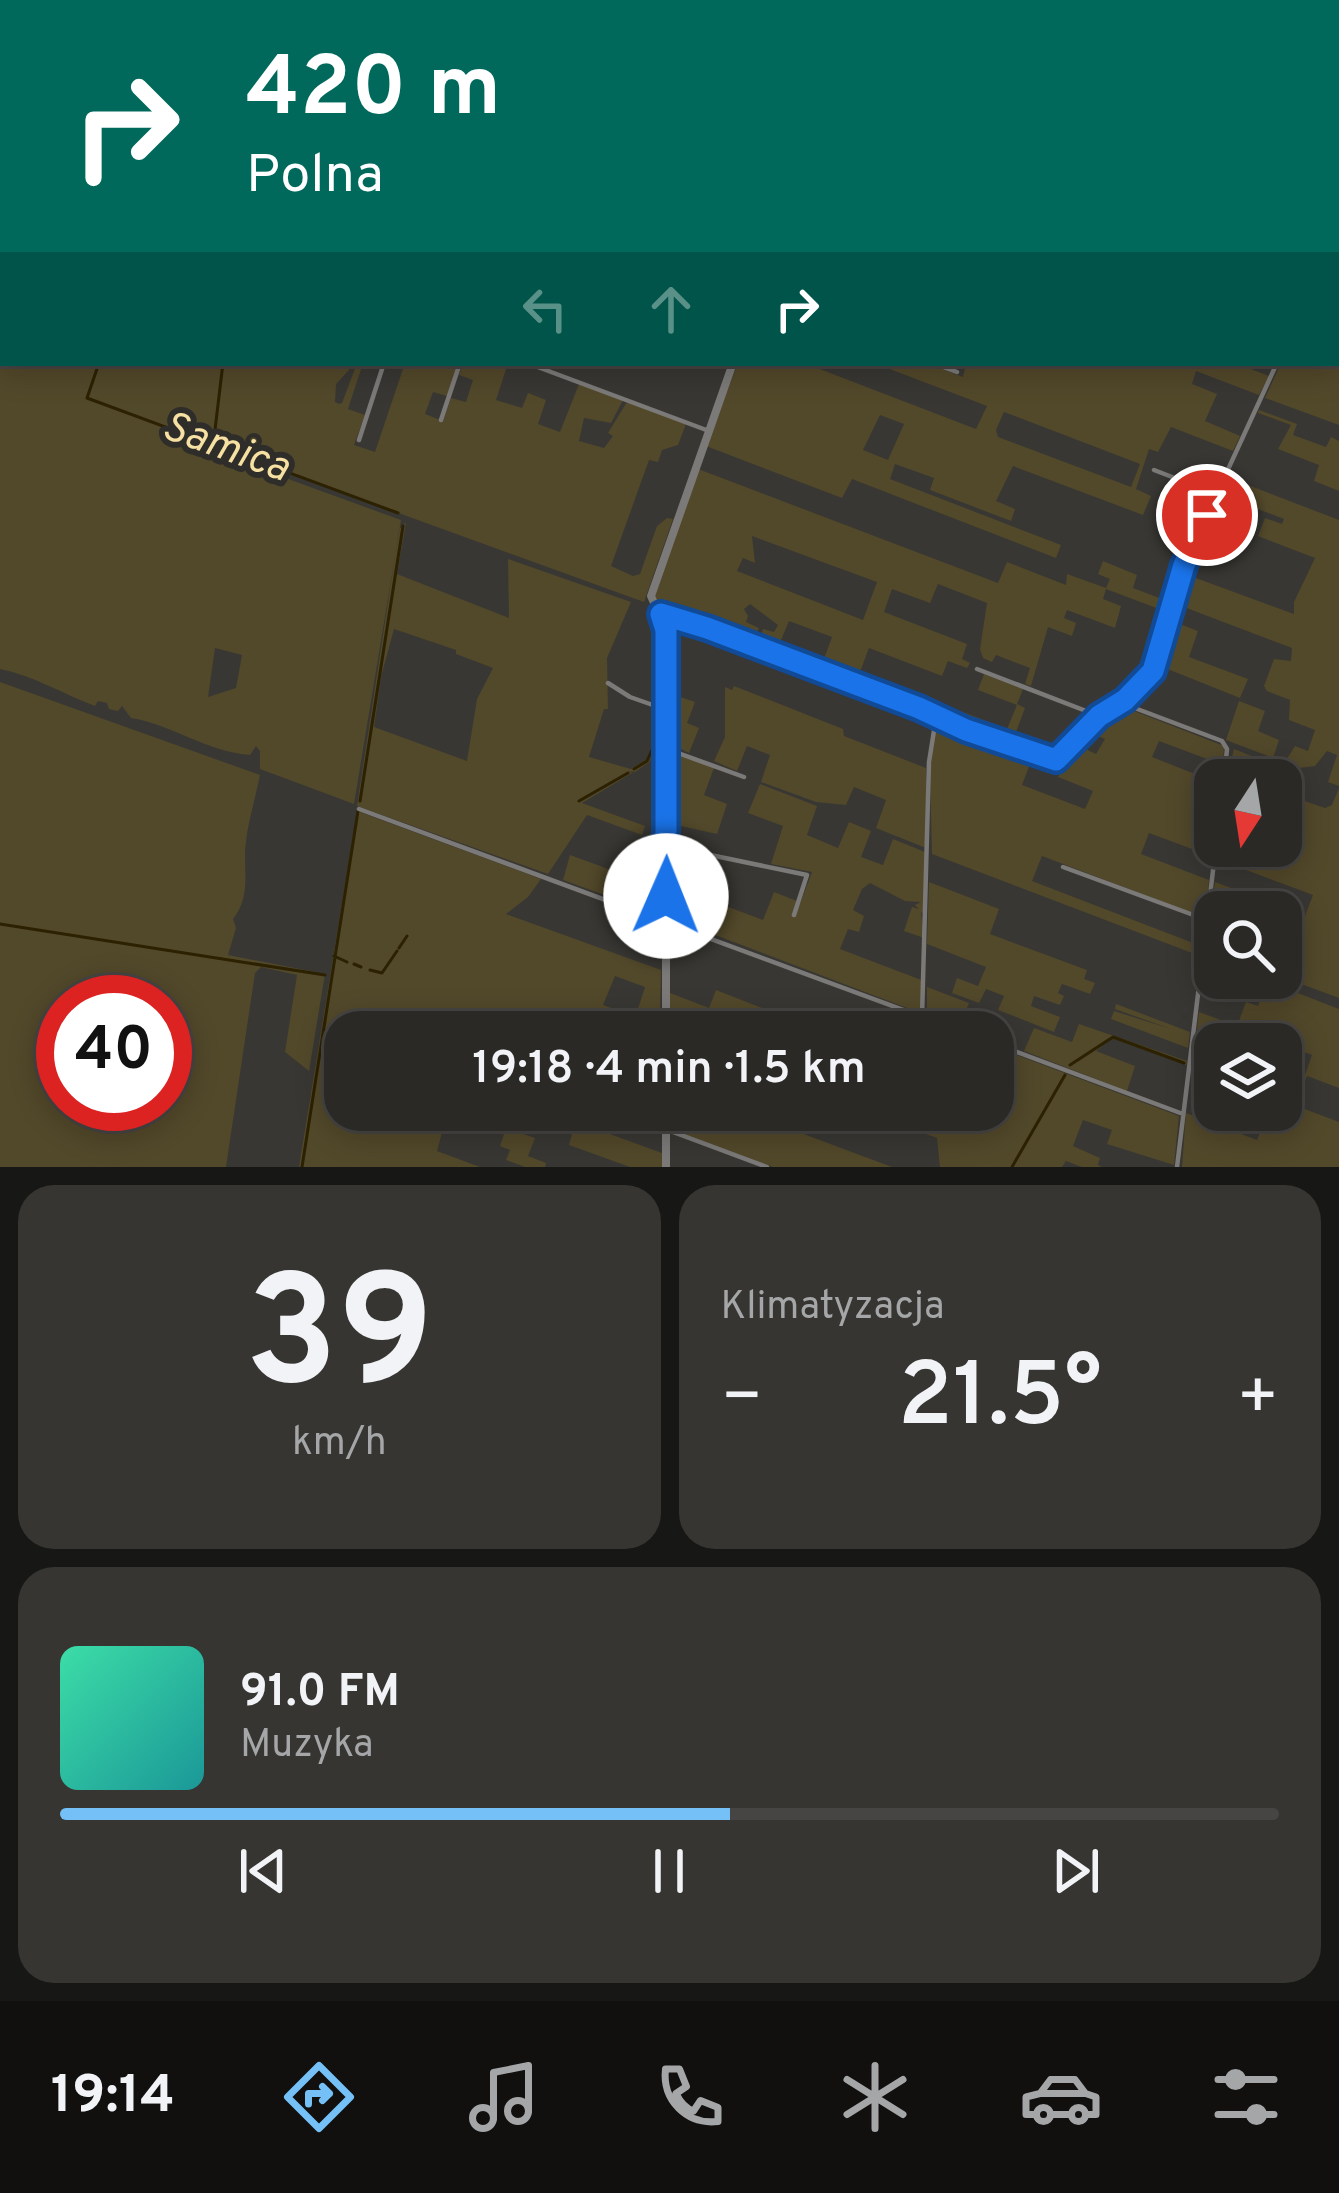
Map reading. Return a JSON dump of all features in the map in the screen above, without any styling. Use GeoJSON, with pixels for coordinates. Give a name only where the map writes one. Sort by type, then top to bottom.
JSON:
{"type":"FeatureCollection","features":[{"type":"Feature","properties":{"kind":"street"},"geometry":{"type":"LineString","coordinates":[[359,440],[383,366]]}},
{"type":"Feature","properties":{"kind":"street"},"geometry":{"type":"LineString","coordinates":[[441,420],[459,366]]}},
{"type":"Feature","properties":{"kind":"street"},"geometry":{"type":"LineString","coordinates":[[535,366],[709,430]]}},
{"type":"Feature","properties":{"kind":"street"},"geometry":{"type":"LineString","coordinates":[[666,1011],[666,630],[651,603],[652,589],[732,366]]}},
{"type":"Feature","properties":{"kind":"street"},"geometry":{"type":"LineString","coordinates":[[940,366],[957,372]]}},
{"type":"Feature","properties":{"kind":"street"},"geometry":{"type":"LineString","coordinates":[[661,614],[1034,754],[1060,759],[1099,716],[1125,700],[1157,662],[1184,565],[1276,366]]}},
{"type":"Feature","properties":{"kind":"street"},"geometry":{"type":"LineString","coordinates":[[1154,470],[1216,494]]}},
{"type":"Feature","properties":{"kind":"street"},"geometry":{"type":"LineString","coordinates":[[977,669],[1099,716]]}},
{"type":"Feature","properties":{"kind":"street"},"geometry":{"type":"LineString","coordinates":[[608,683],[667,710]]}},
{"type":"Feature","properties":{"kind":"street"},"geometry":{"type":"LineString","coordinates":[[1125,700],[1129,706],[1222,741],[1228,749],[1227,759]]}},
{"type":"Feature","properties":{"kind":"street"},"geometry":{"type":"LineString","coordinates":[[922,1011],[929,767],[936,717]]}},
{"type":"Feature","properties":{"kind":"street"},"geometry":{"type":"LineString","coordinates":[[667,748],[744,777]]}},
{"type":"Feature","properties":{"kind":"street"},"geometry":{"type":"LineString","coordinates":[[358,808],[906,1011]]}},
{"type":"Feature","properties":{"kind":"street"},"geometry":{"type":"LineString","coordinates":[[667,846],[807,874],[794,915]]}},
{"type":"Feature","properties":{"kind":"street"},"geometry":{"type":"LineString","coordinates":[[1063,866],[1194,915]]}},
{"type":"Feature","properties":{"kind":"street"},"geometry":{"type":"LineString","coordinates":[[1177,1167],[1197,999]]}},
{"type":"Feature","properties":{"kind":"street"},"geometry":{"type":"LineString","coordinates":[[1014,1051],[1183,1114]]}},
{"type":"Feature","properties":{"kind":"street"},"geometry":{"type":"LineString","coordinates":[[666,1131],[666,1167]]}},
{"type":"Feature","properties":{"kind":"street"},"geometry":{"type":"LineString","coordinates":[[669,1131],[767,1167]]}},
{"type":"Feature","properties":{"kind":"shaded area"},"geometry":{"type":"Polygon","coordinates":[[[0,366],[348,366],[336,384],[335,402],[339,404],[356,366],[362,366],[348,409],[365,415],[354,445],[375,452],[404,366],[457,366],[447,396],[433,392],[425,414],[443,421],[451,398],[466,402],[473,380],[459,375],[462,366],[507,366],[496,400],[522,408],[528,393],[546,400],[538,424],[560,432],[579,384],[623,400],[611,423],[584,418],[579,441],[604,448],[627,402],[686,424],[678,445],[662,450],[658,462],[649,460],[611,566],[633,576],[640,574],[657,526],[673,519],[644,602],[222,449],[222,455],[401,520],[354,804],[260,769],[256,746],[250,755],[218,749],[131,718],[122,706],[118,711],[98,701],[95,706],[0,669],[0,366]],[[215,648],[208,697],[236,688],[242,655],[215,648]]]}},
{"type":"Feature","properties":{"kind":"shaded area"},"geometry":{"type":"Polygon","coordinates":[[[737,366],[812,366],[976,429],[987,406],[882,366],[934,366],[963,377],[965,369],[954,366],[1243,366],[1269,376],[1259,395],[1196,371],[1192,384],[1217,394],[1205,421],[1240,436],[1233,451],[1171,427],[1158,452],[1149,449],[1136,489],[1151,496],[1143,515],[1013,466],[996,501],[1015,509],[1011,521],[930,490],[934,478],[895,464],[890,479],[1061,545],[1056,558],[852,479],[842,498],[706,446],[737,366]],[[1004,412],[996,430],[998,437],[1131,487],[1140,464],[1004,412]],[[880,415],[863,450],[888,460],[904,424],[880,415]]]}},
{"type":"Feature","properties":{"kind":"shaded area"},"geometry":{"type":"Polygon","coordinates":[[[1280,366],[1339,366],[1339,425],[1265,398],[1280,366]]]}},
{"type":"Feature","properties":{"kind":"shaded area"},"geometry":{"type":"Polygon","coordinates":[[[1259,410],[1297,424],[1293,435],[1326,447],[1331,437],[1339,441],[1339,491],[1314,481],[1319,465],[1278,449],[1291,425],[1259,410]]]}},
{"type":"Feature","properties":{"kind":"shaded area"},"geometry":{"type":"Polygon","coordinates":[[[698,469],[998,583],[1007,562],[1066,585],[1067,574],[1106,588],[1110,579],[1098,574],[1103,561],[1137,575],[1133,588],[1170,602],[1167,612],[1106,589],[1103,599],[1121,606],[1115,628],[1067,610],[1064,618],[1076,623],[1072,636],[1048,627],[1031,686],[1025,684],[1030,668],[996,655],[992,662],[983,658],[980,649],[987,603],[938,584],[930,603],[892,589],[884,612],[967,644],[962,659],[970,663],[967,668],[948,661],[942,676],[869,648],[860,672],[1007,729],[1017,705],[978,690],[984,674],[1023,689],[1017,704],[1025,708],[1016,732],[1028,738],[1027,745],[1039,749],[1042,743],[1064,751],[1051,758],[821,667],[832,637],[789,621],[776,652],[757,645],[763,629],[774,632],[778,625],[750,604],[744,609],[746,622],[759,628],[752,643],[655,603],[654,593],[698,469]],[[752,536],[755,563],[743,558],[737,571],[863,620],[877,582],[752,536]]]}},
{"type":"Feature","properties":{"kind":"shaded area"},"geometry":{"type":"Polygon","coordinates":[[[1227,477],[1339,520],[1339,786],[1328,782],[1337,755],[1327,751],[1315,766],[1302,768],[1302,759],[1287,759],[1295,746],[1308,751],[1315,730],[1289,720],[1290,700],[1264,686],[1274,659],[1291,661],[1292,648],[1176,604],[1185,574],[1294,614],[1294,602],[1315,558],[1258,536],[1265,518],[1282,524],[1284,519],[1219,494],[1227,477]]]}},
{"type":"Feature","properties":{"kind":"shaded area"},"geometry":{"type":"Polygon","coordinates":[[[406,522],[397,574],[509,618],[508,559],[631,602],[607,658],[608,709],[604,709],[589,757],[631,769],[647,759],[660,729],[663,734],[649,762],[582,803],[645,826],[642,835],[587,815],[548,874],[357,806],[399,530],[406,522]],[[394,629],[374,727],[467,761],[477,699],[493,668],[394,629]]]}},
{"type":"Feature","properties":{"kind":"shaded area"},"geometry":{"type":"Polygon","coordinates":[[[1172,621],[1198,631],[1189,657],[1248,679],[1240,698],[1160,666],[1172,621]]]}},
{"type":"Feature","properties":{"kind":"shaded area"},"geometry":{"type":"Polygon","coordinates":[[[0,682],[260,775],[246,843],[244,896],[233,919],[236,928],[228,955],[325,974],[309,1071],[285,1052],[297,975],[261,967],[255,973],[226,1167],[0,1167],[0,682]]]}},
{"type":"Feature","properties":{"kind":"shaded area"},"geometry":{"type":"Polygon","coordinates":[[[734,686],[926,768],[926,848],[876,828],[886,800],[854,787],[846,805],[816,802],[761,782],[770,755],[747,746],[737,771],[714,761],[725,737],[725,687],[732,690],[734,686]]]}},
{"type":"Feature","properties":{"kind":"shaded area"},"geometry":{"type":"Polygon","coordinates":[[[672,694],[695,702],[687,723],[699,728],[689,753],[669,743],[672,694]]]}},
{"type":"Feature","properties":{"kind":"shaded area"},"geometry":{"type":"Polygon","coordinates":[[[1239,701],[1265,711],[1258,731],[1279,740],[1273,758],[1226,740],[1239,701]]]}},
{"type":"Feature","properties":{"kind":"shaded area"},"geometry":{"type":"Polygon","coordinates":[[[1116,704],[1224,746],[1223,759],[1207,759],[1159,741],[1152,757],[1194,774],[1194,850],[1149,833],[1141,854],[1209,880],[1208,891],[1194,891],[1194,914],[1042,856],[1032,881],[1194,943],[1194,954],[932,854],[930,774],[935,725],[942,722],[1033,756],[1022,785],[1085,809],[1093,791],[1058,777],[1075,744],[1096,754],[1105,739],[1086,731],[1116,704]]]}},
{"type":"Feature","properties":{"kind":"shaded area"},"geometry":{"type":"Polygon","coordinates":[[[1234,749],[1259,759],[1232,759],[1234,749]]]}},
{"type":"Feature","properties":{"kind":"shaded area"},"geometry":{"type":"Polygon","coordinates":[[[673,752],[714,768],[704,795],[727,804],[717,834],[672,824],[669,756],[673,752]]]}},
{"type":"Feature","properties":{"kind":"shaded area"},"geometry":{"type":"Polygon","coordinates":[[[760,784],[817,806],[807,835],[838,848],[849,822],[871,831],[861,857],[883,865],[893,839],[925,852],[924,938],[904,931],[912,907],[919,909],[915,905],[921,902],[905,901],[870,883],[853,910],[864,916],[859,932],[848,929],[840,949],[924,981],[920,1011],[668,917],[668,884],[763,920],[774,892],[797,901],[795,917],[812,872],[771,864],[783,826],[748,813],[760,784]]]}},
{"type":"Feature","properties":{"kind":"shaded area"},"geometry":{"type":"Polygon","coordinates":[[[1339,788],[1339,998],[1302,984],[1302,915],[1313,895],[1238,867],[1302,867],[1302,800],[1325,808],[1332,805],[1339,788]]]}},
{"type":"Feature","properties":{"kind":"shaded area"},"geometry":{"type":"Polygon","coordinates":[[[357,811],[541,879],[506,914],[661,970],[660,1011],[637,1011],[645,987],[615,976],[603,1005],[619,1011],[324,1011],[357,811]]]}},
{"type":"Feature","properties":{"kind":"shaded area"},"geometry":{"type":"Polygon","coordinates":[[[570,855],[622,874],[613,898],[563,880],[570,855]]]}},
{"type":"Feature","properties":{"kind":"shaded area"},"geometry":{"type":"Polygon","coordinates":[[[929,882],[999,909],[990,934],[1087,970],[1084,979],[1095,983],[1090,994],[1062,984],[1060,1005],[1034,996],[1031,1006],[1060,1017],[1054,1032],[1014,1016],[1014,1011],[998,1010],[1004,996],[986,989],[979,1003],[952,993],[957,978],[978,986],[986,967],[927,944],[929,882]]]}},
{"type":"Feature","properties":{"kind":"shaded area"},"geometry":{"type":"Polygon","coordinates":[[[1215,882],[1239,891],[1214,891],[1215,882]]]}},
{"type":"Feature","properties":{"kind":"shaded area"},"geometry":{"type":"Polygon","coordinates":[[[927,987],[969,1003],[966,1011],[927,1011],[927,987]]]}},
{"type":"Feature","properties":{"kind":"shaded area"},"geometry":{"type":"Polygon","coordinates":[[[716,990],[770,1011],[670,1011],[670,993],[709,1008],[716,990]]]}},
{"type":"Feature","properties":{"kind":"shaded area"},"geometry":{"type":"Polygon","coordinates":[[[1302,995],[1339,1009],[1339,1088],[1307,1076],[1302,1088],[1302,1074],[1312,1055],[1302,1051],[1302,1023],[1238,1023],[1246,1002],[1258,1006],[1261,999],[1302,999],[1302,995]]]}},
{"type":"Feature","properties":{"kind":"shaded area"},"geometry":{"type":"Polygon","coordinates":[[[1116,1004],[1190,1032],[1188,1048],[1111,1019],[1114,1011],[1171,1029],[1115,1009],[1116,1004]]]}},
{"type":"Feature","properties":{"kind":"shaded area"},"geometry":{"type":"Polygon","coordinates":[[[1199,1012],[1229,1023],[1198,1023],[1199,1012]]]}},
{"type":"Feature","properties":{"kind":"shaded area"},"geometry":{"type":"Polygon","coordinates":[[[324,1014],[324,1131],[442,1131],[437,1151],[480,1167],[299,1167],[324,1014]]]}},
{"type":"Feature","properties":{"kind":"shaded area"},"geometry":{"type":"Polygon","coordinates":[[[1079,1024],[1187,1061],[1186,1065],[1112,1038],[1096,1051],[1135,1066],[1127,1091],[1024,1051],[1034,1028],[1072,1042],[1079,1024]]]}},
{"type":"Feature","properties":{"kind":"shaded area"},"geometry":{"type":"Polygon","coordinates":[[[1014,1054],[1179,1116],[1174,1165],[1107,1144],[1112,1130],[1083,1120],[1073,1146],[1100,1158],[1102,1167],[1066,1161],[1062,1167],[940,1167],[937,1138],[918,1131],[1014,1131],[1014,1054]]]}},
{"type":"Feature","properties":{"kind":"shaded area"},"geometry":{"type":"Polygon","coordinates":[[[1302,1108],[1339,1122],[1339,1167],[1182,1167],[1186,1113],[1194,1116],[1194,1131],[1233,1131],[1257,1140],[1261,1131],[1302,1131],[1302,1108]]]}},
{"type":"Feature","properties":{"kind":"shaded area"},"geometry":{"type":"Polygon","coordinates":[[[505,1131],[535,1138],[528,1156],[546,1163],[545,1167],[506,1160],[510,1150],[500,1146],[505,1131]]]}},
{"type":"Feature","properties":{"kind":"shaded area"},"geometry":{"type":"Polygon","coordinates":[[[573,1131],[602,1131],[662,1153],[662,1167],[630,1167],[569,1145],[573,1131]]]}},
{"type":"Feature","properties":{"kind":"shaded area"},"geometry":{"type":"Polygon","coordinates":[[[675,1131],[795,1131],[892,1167],[773,1167],[675,1131]]]}},
{"type":"Feature","properties":{"kind":"waterway","name":"Samica"},"geometry":{"type":"LineString","coordinates":[[98,366],[87,398],[398,513]]}},
{"type":"Feature","properties":{"kind":"waterway"},"geometry":{"type":"LineString","coordinates":[[214,438],[223,366]]}},
{"type":"Feature","properties":{"kind":"waterway","name":"Samica"},"geometry":{"type":"LineString","coordinates":[[360,801],[403,526]]}},
{"type":"Feature","properties":{"kind":"waterway"},"geometry":{"type":"LineString","coordinates":[[634,769],[647,761],[661,731]]}},
{"type":"Feature","properties":{"kind":"waterway"},"geometry":{"type":"LineString","coordinates":[[579,801],[628,773]]}},
{"type":"Feature","properties":{"kind":"waterway","name":"Samica"},"geometry":{"type":"LineString","coordinates":[[302,1167],[358,811]]}},
{"type":"Feature","properties":{"kind":"waterway"},"geometry":{"type":"LineString","coordinates":[[0,924],[325,975]]}},
{"type":"Feature","properties":{"kind":"waterway"},"geometry":{"type":"LineString","coordinates":[[399,948],[407,936]]}},
{"type":"Feature","properties":{"kind":"waterway"},"geometry":{"type":"LineString","coordinates":[[370,970],[382,973],[397,951]]}},
{"type":"Feature","properties":{"kind":"waterway"},"geometry":{"type":"LineString","coordinates":[[334,956],[347,962]]}},
{"type":"Feature","properties":{"kind":"waterway"},"geometry":{"type":"LineString","coordinates":[[354,964],[361,967]]}},
{"type":"Feature","properties":{"kind":"waterway"},"geometry":{"type":"LineString","coordinates":[[1070,1065],[1113,1037],[1184,1063]]}},
{"type":"Feature","properties":{"kind":"waterway"},"geometry":{"type":"LineString","coordinates":[[1012,1167],[1065,1075]]}},
{"type":"Feature","properties":{"kind":"route"},"geometry":{"type":"LineString","coordinates":[[666,896],[666,630],[661,614],[1056,760],[1153,671],[1184,565],[1207,515]]}}]}
